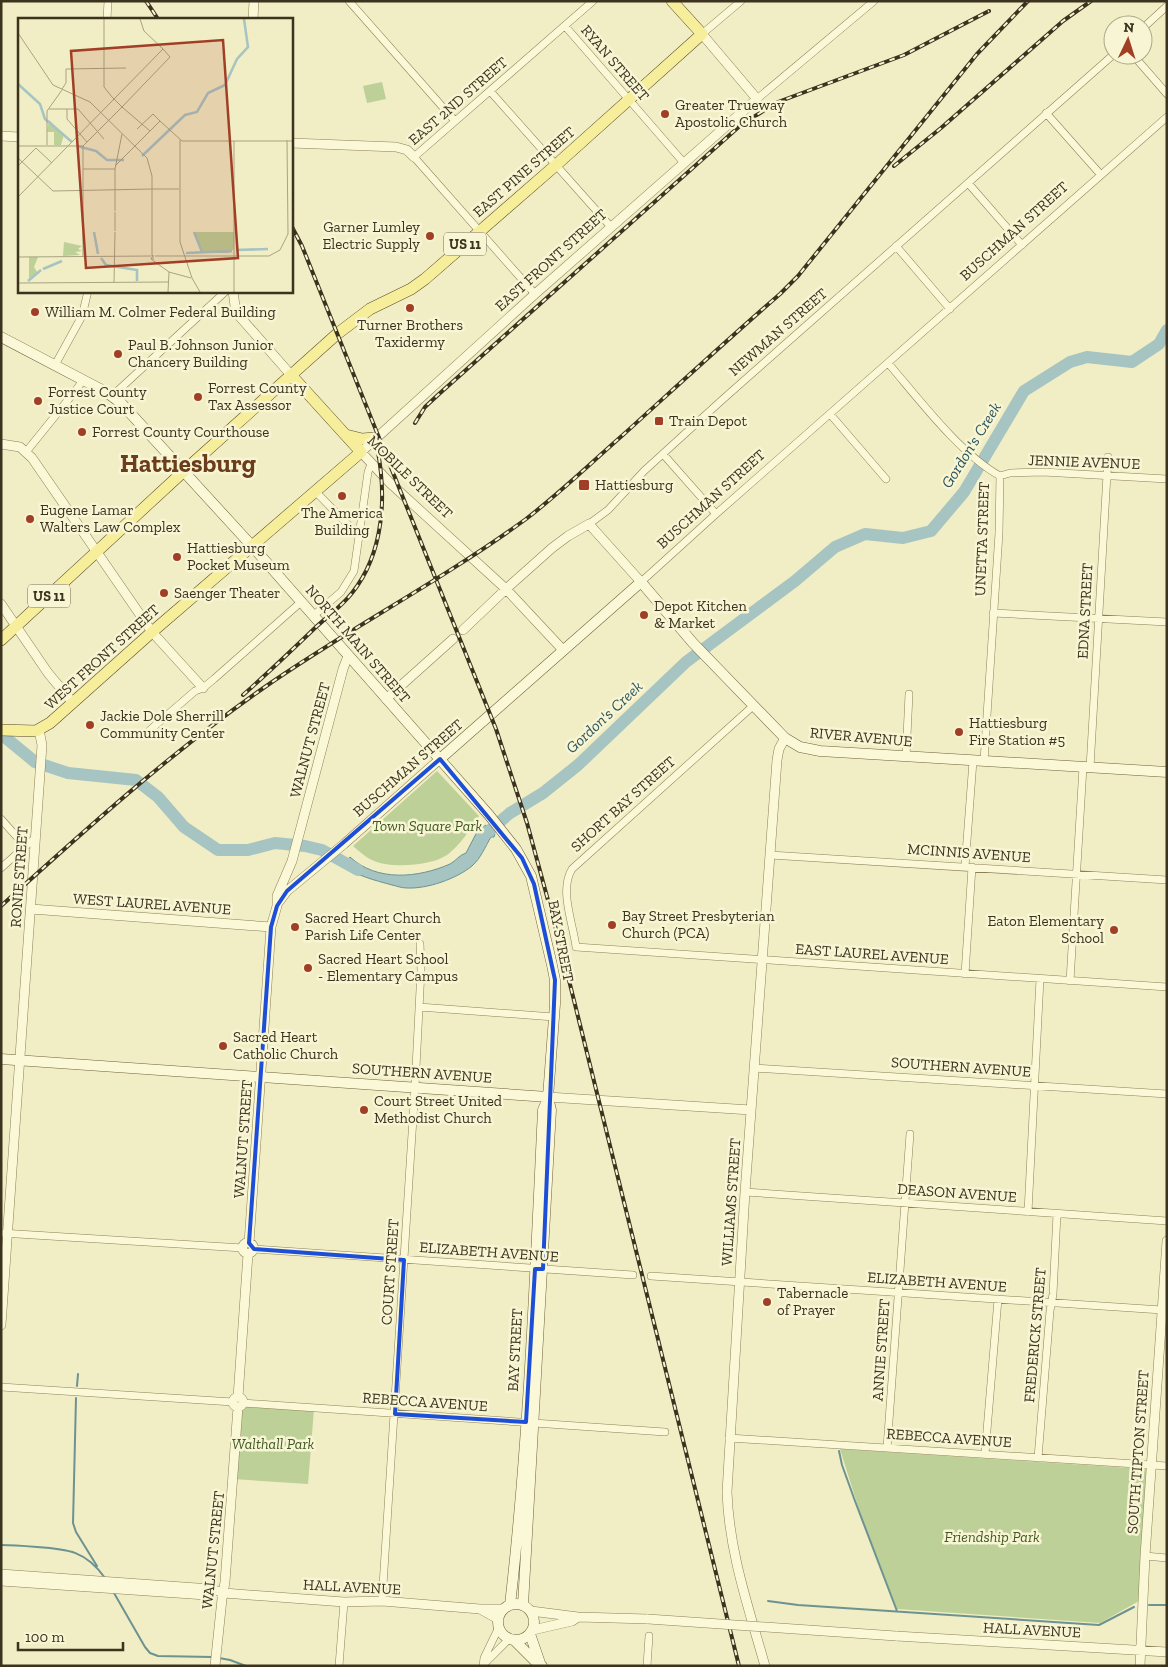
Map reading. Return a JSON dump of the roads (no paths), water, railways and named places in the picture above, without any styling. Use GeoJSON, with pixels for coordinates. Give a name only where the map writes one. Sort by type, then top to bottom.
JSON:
{"type":"FeatureCollection","features":[{"type":"Feature","properties":{"kind":"main road"},"geometry":{"type":"LineString","coordinates":[[672,1],[702,34]]}},
{"type":"Feature","properties":{"kind":"main road","name":"EAST PINE STREET"},"geometry":{"type":"LineString","coordinates":[[184,471],[355,319],[375,306],[418,284],[556,165],[702,34]]}},
{"type":"Feature","properties":{"kind":"main road","name":"NORTH MAIN STREET"},"geometry":{"type":"LineString","coordinates":[[1,337],[83,380],[121,403],[252,546],[502,830]]}},
{"type":"Feature","properties":{"kind":"main road","name":"MOBILE STREET"},"geometry":{"type":"LineString","coordinates":[[291,375],[361,452]]}},
{"type":"Feature","properties":{"kind":"main road"},"geometry":{"type":"LineString","coordinates":[[346,435],[367,440],[375,438]]}},
{"type":"Feature","properties":{"kind":"main road","name":"EAST FRONT STREET"},"geometry":{"type":"LineString","coordinates":[[252,546],[361,452]]}},
{"type":"Feature","properties":{"kind":"main road","name":"US 11"},"geometry":{"type":"LineString","coordinates":[[1,640],[184,471]]}},
{"type":"Feature","properties":{"kind":"main road","name":"WEST FRONT STREET"},"geometry":{"type":"LineString","coordinates":[[39,730],[50,723],[252,546]]}},
{"type":"Feature","properties":{"kind":"main road","name":"RIVER AVENUE"},"geometry":{"type":"LineString","coordinates":[[641,582],[710,661],[785,738],[796,745],[810,749],[972,761],[1167,772]]}},
{"type":"Feature","properties":{"kind":"main road","name":"BUSCHMAN STREET"},"geometry":{"type":"LineString","coordinates":[[440,759],[641,582]]}},
{"type":"Feature","properties":{"kind":"main road"},"geometry":{"type":"LineString","coordinates":[[1,730],[21,732],[39,730]]}},
{"type":"Feature","properties":{"kind":"main road","name":"BAY STREET"},"geometry":{"type":"LineString","coordinates":[[502,830],[522,858],[534,884],[554,977],[554,1016],[548,1097],[543,1110],[539,1269],[530,1422],[527,1608]]}},
{"type":"Feature","properties":{"kind":"main road","name":"SOUTHERN AVENUE"},"geometry":{"type":"LineString","coordinates":[[1,1059],[548,1097]]}},
{"type":"Feature","properties":{"kind":"main road","name":"BAY STREET"},"geometry":{"type":"LineString","coordinates":[[507,1607],[518,1531],[530,1422]]}},
{"type":"Feature","properties":{"kind":"main road"},"geometry":{"type":"LineString","coordinates":[[507,1607],[527,1608],[534,1619],[532,1632],[541,1664],[534,1660],[512,1639],[503,1635],[499,1623],[507,1607]]}},
{"type":"Feature","properties":{"kind":"main road"},"geometry":{"type":"LineString","coordinates":[[512,1639],[524,1638],[532,1632]]}},
{"type":"Feature","properties":{"kind":"street"},"geometry":{"type":"LineString","coordinates":[[107,18],[108,1]]}},
{"type":"Feature","properties":{"kind":"street"},"geometry":{"type":"LineString","coordinates":[[253,18],[254,1]]}},
{"type":"Feature","properties":{"kind":"street"},"geometry":{"type":"LineString","coordinates":[[349,1],[455,121]]}},
{"type":"Feature","properties":{"kind":"street","name":"EAST 2ND STREET"},"geometry":{"type":"LineString","coordinates":[[292,143],[396,147],[407,150],[414,158],[593,1]]}},
{"type":"Feature","properties":{"kind":"street","name":"EAST PINE STREET"},"geometry":{"type":"LineString","coordinates":[[702,34],[741,1]]}},
{"type":"Feature","properties":{"kind":"street","name":"EAST FRONT STREET"},"geometry":{"type":"LineString","coordinates":[[361,452],[611,227],[757,99],[874,1]]}},
{"type":"Feature","properties":{"kind":"street"},"geometry":{"type":"LineString","coordinates":[[1153,19],[1167,6]]}},
{"type":"Feature","properties":{"kind":"street","name":"RYAN STREET"},"geometry":{"type":"LineString","coordinates":[[565,26],[684,163]]}},
{"type":"Feature","properties":{"kind":"street"},"geometry":{"type":"LineString","coordinates":[[702,34],[757,99]]}},
{"type":"Feature","properties":{"kind":"street","name":"NEWMAN STREET"},"geometry":{"type":"LineString","coordinates":[[463,630],[562,540],[608,510],[633,482],[663,454],[1103,64]]}},
{"type":"Feature","properties":{"kind":"street"},"geometry":{"type":"LineString","coordinates":[[1142,65],[1167,94]]}},
{"type":"Feature","properties":{"kind":"street"},"geometry":{"type":"LineString","coordinates":[[490,90],[611,227]]}},
{"type":"Feature","properties":{"kind":"street"},"geometry":{"type":"LineString","coordinates":[[1046,114],[1101,175]]}},
{"type":"Feature","properties":{"kind":"street","name":"BUSCHMAN STREET"},"geometry":{"type":"LineString","coordinates":[[641,582],[1167,116]]}},
{"type":"Feature","properties":{"kind":"street"},"geometry":{"type":"LineString","coordinates":[[1,136],[18,137]]}},
{"type":"Feature","properties":{"kind":"street"},"geometry":{"type":"LineString","coordinates":[[414,158],[535,294]]}},
{"type":"Feature","properties":{"kind":"street"},"geometry":{"type":"LineString","coordinates":[[968,183],[1022,245]]}},
{"type":"Feature","properties":{"kind":"street"},"geometry":{"type":"LineString","coordinates":[[896,246],[950,309]]}},
{"type":"Feature","properties":{"kind":"street"},"geometry":{"type":"LineString","coordinates":[[55,365],[82,316],[88,292]]}},
{"type":"Feature","properties":{"kind":"street"},"geometry":{"type":"LineString","coordinates":[[112,396],[225,292]]}},
{"type":"Feature","properties":{"kind":"street","name":"MOBILE STREET"},"geometry":{"type":"LineString","coordinates":[[233,292],[235,306],[240,317],[291,375]]}},
{"type":"Feature","properties":{"kind":"street","name":"UNETTA STREET"},"geometry":{"type":"LineString","coordinates":[[888,363],[966,449],[997,474],[999,533],[984,761]]}},
{"type":"Feature","properties":{"kind":"street"},"geometry":{"type":"LineString","coordinates":[[26,452],[83,380]]}},
{"type":"Feature","properties":{"kind":"street"},"geometry":{"type":"LineString","coordinates":[[830,414],[886,479]]}},
{"type":"Feature","properties":{"kind":"street"},"geometry":{"type":"LineString","coordinates":[[1,444],[18,446],[26,452],[152,632],[203,688]]}},
{"type":"Feature","properties":{"kind":"street","name":"MOBILE STREET"},"geometry":{"type":"LineString","coordinates":[[361,452],[390,482],[506,589],[563,650]]}},
{"type":"Feature","properties":{"kind":"street"},"geometry":{"type":"LineString","coordinates":[[663,454],[716,514]]}},
{"type":"Feature","properties":{"kind":"street","name":"EDNA STREET"},"geometry":{"type":"LineString","coordinates":[[1086,767],[1108,457]]}},
{"type":"Feature","properties":{"kind":"street"},"geometry":{"type":"LineString","coordinates":[[313,616],[341,592],[355,568],[368,472],[371,464]]}},
{"type":"Feature","properties":{"kind":"street","name":"JENNIE AVENUE"},"geometry":{"type":"LineString","coordinates":[[997,474],[1043,472],[1167,479]]}},
{"type":"Feature","properties":{"kind":"street"},"geometry":{"type":"LineString","coordinates":[[315,491],[359,536]]}},
{"type":"Feature","properties":{"kind":"street","name":"RIVER AVENUE"},"geometry":{"type":"LineString","coordinates":[[589,524],[641,582]]}},
{"type":"Feature","properties":{"kind":"street"},"geometry":{"type":"LineString","coordinates":[[150,730],[195,691],[203,688],[301,602]]}},
{"type":"Feature","properties":{"kind":"street"},"geometry":{"type":"LineString","coordinates":[[1,604],[48,673],[72,703]]}},
{"type":"Feature","properties":{"kind":"street"},"geometry":{"type":"LineString","coordinates":[[993,613],[1167,622]]}},
{"type":"Feature","properties":{"kind":"street"},"geometry":{"type":"LineString","coordinates":[[386,699],[453,639]]}},
{"type":"Feature","properties":{"kind":"street","name":"WALNUT STREET"},"geometry":{"type":"LineString","coordinates":[[215,1665],[224,1593],[271,927],[277,906],[277,896],[292,858],[348,656]]}},
{"type":"Feature","properties":{"kind":"street"},"geometry":{"type":"LineString","coordinates":[[906,756],[909,694]]}},
{"type":"Feature","properties":{"kind":"street","name":"SHORT BAY STREET"},"geometry":{"type":"LineString","coordinates":[[576,948],[566,890],[567,879],[572,869],[753,706]]}},
{"type":"Feature","properties":{"kind":"street","name":"RONIE STREET"},"geometry":{"type":"LineString","coordinates":[[1,1325],[5,1233],[20,1060],[42,745],[39,730]]}},
{"type":"Feature","properties":{"kind":"street","name":"WILLIAMS STREET"},"geometry":{"type":"LineString","coordinates":[[764,1666],[737,1565],[730,1532],[727,1492],[744,1192],[777,760],[785,738]]}},
{"type":"Feature","properties":{"kind":"street","name":"BUSCHMAN STREET"},"geometry":{"type":"LineString","coordinates":[[277,906],[287,891],[344,844],[440,759]]}},
{"type":"Feature","properties":{"kind":"street"},"geometry":{"type":"LineString","coordinates":[[965,974],[972,761]]}},
{"type":"Feature","properties":{"kind":"street"},"geometry":{"type":"LineString","coordinates":[[1070,981],[1076,874],[1086,767]]}},
{"type":"Feature","properties":{"kind":"street"},"geometry":{"type":"LineString","coordinates":[[1,819],[25,846]]}},
{"type":"Feature","properties":{"kind":"street"},"geometry":{"type":"LineString","coordinates":[[1,868],[35,838]]}},
{"type":"Feature","properties":{"kind":"street","name":"MCINNIS AVENUE"},"geometry":{"type":"LineString","coordinates":[[770,855],[1167,880]]}},
{"type":"Feature","properties":{"kind":"street"},"geometry":{"type":"LineString","coordinates":[[292,858],[293,873],[300,880]]}},
{"type":"Feature","properties":{"kind":"street","name":"WEST LAUREL AVENUE"},"geometry":{"type":"LineString","coordinates":[[31,909],[271,927]]}},
{"type":"Feature","properties":{"kind":"street","name":"COURT STREET"},"geometry":{"type":"LineString","coordinates":[[382,1601],[415,1087],[420,944]]}},
{"type":"Feature","properties":{"kind":"street","name":"EAST LAUREL AVENUE"},"geometry":{"type":"LineString","coordinates":[[576,948],[1167,987]]}},
{"type":"Feature","properties":{"kind":"street"},"geometry":{"type":"LineString","coordinates":[[1028,1212],[1040,979]]}},
{"type":"Feature","properties":{"kind":"street"},"geometry":{"type":"LineString","coordinates":[[419,1007],[554,1016]]}},
{"type":"Feature","properties":{"kind":"street","name":"SOUTHERN AVENUE"},"geometry":{"type":"LineString","coordinates":[[754,1068],[1167,1094]]}},
{"type":"Feature","properties":{"kind":"street","name":"SOUTHERN AVENUE"},"geometry":{"type":"LineString","coordinates":[[548,1097],[751,1110]]}},
{"type":"Feature","properties":{"kind":"street","name":"ANNIE STREET"},"geometry":{"type":"LineString","coordinates":[[887,1448],[910,1134]]}},
{"type":"Feature","properties":{"kind":"street","name":"DEASON AVENUE"},"geometry":{"type":"LineString","coordinates":[[744,1192],[1167,1221]]}},
{"type":"Feature","properties":{"kind":"street","name":"FREDERICK STREET"},"geometry":{"type":"LineString","coordinates":[[1038,1458],[1057,1214]]}},
{"type":"Feature","properties":{"kind":"street","name":"ELIZABETH AVENUE"},"geometry":{"type":"LineString","coordinates":[[5,1233],[633,1275]]}},
{"type":"Feature","properties":{"kind":"street","name":"SOUTH TIPTON STREET"},"geometry":{"type":"LineString","coordinates":[[1140,1666],[1145,1556],[1167,1241]]}},
{"type":"Feature","properties":{"kind":"street","name":"ELIZABETH AVENUE"},"geometry":{"type":"LineString","coordinates":[[651,1276],[1162,1310]]}},
{"type":"Feature","properties":{"kind":"street"},"geometry":{"type":"LineString","coordinates":[[985,1454],[998,1299]]}},
{"type":"Feature","properties":{"kind":"street","name":"REBECCA AVENUE"},"geometry":{"type":"LineString","coordinates":[[1,1387],[665,1432]]}},
{"type":"Feature","properties":{"kind":"street","name":"REBECCA AVENUE"},"geometry":{"type":"LineString","coordinates":[[729,1438],[1167,1466]]}},
{"type":"Feature","properties":{"kind":"street"},"geometry":{"type":"LineString","coordinates":[[1145,1556],[1167,1558]]}},
{"type":"Feature","properties":{"kind":"street","name":"HALL AVENUE"},"geometry":{"type":"LineString","coordinates":[[1,1574],[211,1589],[224,1593]]}},
{"type":"Feature","properties":{"kind":"street","name":"HALL AVENUE"},"geometry":{"type":"LineString","coordinates":[[1,1581],[210,1595],[224,1593],[344,1602],[382,1601],[480,1609],[507,1607]]}},
{"type":"Feature","properties":{"kind":"street"},"geometry":{"type":"LineString","coordinates":[[339,1666],[344,1602]]}},
{"type":"Feature","properties":{"kind":"street"},"geometry":{"type":"LineString","coordinates":[[527,1608],[578,1617]]}},
{"type":"Feature","properties":{"kind":"street","name":"HALL AVENUE"},"geometry":{"type":"LineString","coordinates":[[480,1609],[499,1623]]}},
{"type":"Feature","properties":{"kind":"street"},"geometry":{"type":"LineString","coordinates":[[532,1632],[572,1621],[578,1617]]}},
{"type":"Feature","properties":{"kind":"street","name":"HALL AVENUE"},"geometry":{"type":"LineString","coordinates":[[578,1617],[648,1619],[1167,1652]]}},
{"type":"Feature","properties":{"kind":"street"},"geometry":{"type":"LineString","coordinates":[[484,1665],[484,1658],[499,1623]]}},
{"type":"Feature","properties":{"kind":"street"},"geometry":{"type":"LineString","coordinates":[[647,1666],[648,1636]]}},
{"type":"Feature","properties":{"kind":"street"},"geometry":{"type":"LineString","coordinates":[[484,1665],[512,1639]]}},
{"type":"Feature","properties":{"kind":"water"},"geometry":{"type":"Polygon","coordinates":[[[486,825],[495,834],[494,837],[491,837],[475,863],[458,875],[432,885],[415,888],[401,887],[366,877],[342,865],[350,857],[373,871],[385,874],[411,875],[438,869],[450,864],[466,853],[478,830],[486,825]]]}},
{"type":"Feature","properties":{"kind":"waterway","name":"Gordon's Creek"},"geometry":{"type":"LineString","coordinates":[[481,842],[483,836],[510,813],[543,793],[578,765],[686,662],[795,581],[835,547],[865,534],[903,538],[931,531],[964,492],[1024,391],[1070,362],[1087,357],[1132,362],[1159,344],[1167,330]]}},
{"type":"Feature","properties":{"kind":"waterway","name":"Gordon's Creek"},"geometry":{"type":"LineString","coordinates":[[1,734],[35,762],[68,773],[136,780],[158,797],[184,827],[218,850],[248,850],[275,843],[305,846],[322,850],[358,870]]}},
{"type":"Feature","properties":{"kind":"waterway"},"geometry":{"type":"LineString","coordinates":[[77,1386],[78,1374]]}},
{"type":"Feature","properties":{"kind":"waterway"},"geometry":{"type":"LineString","coordinates":[[76,1398],[73,1523],[76,1532],[97,1566]]}},
{"type":"Feature","properties":{"kind":"waterway"},"geometry":{"type":"LineString","coordinates":[[839,1451],[855,1501],[897,1611]]}},
{"type":"Feature","properties":{"kind":"waterway"},"geometry":{"type":"LineString","coordinates":[[1,1545],[48,1548],[75,1553],[91,1562],[105,1578]]}},
{"type":"Feature","properties":{"kind":"waterway"},"geometry":{"type":"LineString","coordinates":[[114,1593],[150,1653],[158,1656],[212,1657]]}},
{"type":"Feature","properties":{"kind":"waterway"},"geometry":{"type":"LineString","coordinates":[[768,1601],[798,1605],[1099,1625],[1134,1607]]}},
{"type":"Feature","properties":{"kind":"waterway"},"geometry":{"type":"LineString","coordinates":[[1149,1605],[1167,1605]]}},
{"type":"Feature","properties":{"kind":"waterway"},"geometry":{"type":"LineString","coordinates":[[219,1658],[246,1666]]}},
{"type":"Feature","properties":{"kind":"railway"},"geometry":{"type":"LineString","coordinates":[[146,1],[157,18]]}},
{"type":"Feature","properties":{"kind":"railway"},"geometry":{"type":"LineString","coordinates":[[1,906],[128,793],[228,714],[295,667],[494,542],[564,488],[798,276],[977,54],[1028,1]]}},
{"type":"Feature","properties":{"kind":"railway"},"geometry":{"type":"LineString","coordinates":[[894,166],[941,128],[1063,21],[1091,1]]}},
{"type":"Feature","properties":{"kind":"railway"},"geometry":{"type":"LineString","coordinates":[[415,423],[425,407],[439,394],[742,124],[778,102],[904,55],[989,11]]}},
{"type":"Feature","properties":{"kind":"railway"},"geometry":{"type":"LineString","coordinates":[[292,227],[302,246],[496,729],[527,823],[561,948],[739,1666]]}},
{"type":"Feature","properties":{"kind":"railway"},"geometry":{"type":"LineString","coordinates":[[243,695],[344,602],[363,577],[377,542],[380,523],[382,485],[377,447]]}},
{"type":"Feature","properties":{"kind":"place","name":"Greater Trueway Apostolic Church"},"geometry":{"type":"Point","coordinates":[665,114]}},
{"type":"Feature","properties":{"kind":"place","name":"Garner Lumley Electric Supply"},"geometry":{"type":"Point","coordinates":[430,236]}},
{"type":"Feature","properties":{"kind":"place","name":"Turner Brothers Taxidermy"},"geometry":{"type":"Point","coordinates":[410,308]}},
{"type":"Feature","properties":{"kind":"place","name":"William M. Colmer Federal Building"},"geometry":{"type":"Point","coordinates":[35,312]}},
{"type":"Feature","properties":{"kind":"place","name":"Paul B. Johnson Junior Chancery Building"},"geometry":{"type":"Point","coordinates":[118,354]}},
{"type":"Feature","properties":{"kind":"place","name":"Forrest County Tax Assessor"},"geometry":{"type":"Point","coordinates":[198,397]}},
{"type":"Feature","properties":{"kind":"place","name":"Forrest County Justice Court"},"geometry":{"type":"Point","coordinates":[38,401]}},
{"type":"Feature","properties":{"kind":"place","name":"Train Depot"},"geometry":{"type":"Point","coordinates":[659,421]}},
{"type":"Feature","properties":{"kind":"place","name":"Forrest County Courthouse"},"geometry":{"type":"Point","coordinates":[82,432]}},
{"type":"Feature","properties":{"kind":"place","name":"Hattiesburg"},"geometry":{"type":"Point","coordinates":[584,485]}},
{"type":"Feature","properties":{"kind":"place","name":"The America Building"},"geometry":{"type":"Point","coordinates":[342,496]}},
{"type":"Feature","properties":{"kind":"place","name":"Eugene Lamar Walters Law Complex"},"geometry":{"type":"Point","coordinates":[30,519]}},
{"type":"Feature","properties":{"kind":"place","name":"Hattiesburg Pocket Museum"},"geometry":{"type":"Point","coordinates":[177,557]}},
{"type":"Feature","properties":{"kind":"place","name":"Saenger Theater"},"geometry":{"type":"Point","coordinates":[164,593]}},
{"type":"Feature","properties":{"kind":"place","name":"Depot Kitchen & Market"},"geometry":{"type":"Point","coordinates":[644,615]}},
{"type":"Feature","properties":{"kind":"place","name":"Jackie Dole Sherrill Community Center"},"geometry":{"type":"Point","coordinates":[90,725]}},
{"type":"Feature","properties":{"kind":"place","name":"Hattiesburg Fire Station #5"},"geometry":{"type":"Point","coordinates":[959,732]}},
{"type":"Feature","properties":{"kind":"place","name":"Bay Street Presbyterian Church (PCA)"},"geometry":{"type":"Point","coordinates":[612,925]}},
{"type":"Feature","properties":{"kind":"place","name":"Sacred Heart Church Parish Life Center"},"geometry":{"type":"Point","coordinates":[295,927]}},
{"type":"Feature","properties":{"kind":"place","name":"Eaton Elementary School"},"geometry":{"type":"Point","coordinates":[1114,930]}},
{"type":"Feature","properties":{"kind":"place","name":"Sacred Heart School - Elementary Campus"},"geometry":{"type":"Point","coordinates":[308,968]}},
{"type":"Feature","properties":{"kind":"place","name":"Sacred Heart Catholic Church"},"geometry":{"type":"Point","coordinates":[223,1046]}},
{"type":"Feature","properties":{"kind":"place","name":"Court Street United Methodist Church"},"geometry":{"type":"Point","coordinates":[364,1110]}},
{"type":"Feature","properties":{"kind":"place","name":"Tabernacle of Prayer"},"geometry":{"type":"Point","coordinates":[767,1302]}},
{"type":"Feature","properties":{"kind":"district","name":"Hattiesburg"},"geometry":{"type":"Point","coordinates":[188,463]}},
{"type":"Feature","properties":{"kind":"park label","name":"Town Square Park"},"geometry":{"type":"Point","coordinates":[427,826]}},
{"type":"Feature","properties":{"kind":"park label","name":"Walthall Park"},"geometry":{"type":"Point","coordinates":[273,1444]}},
{"type":"Feature","properties":{"kind":"park label","name":"Friendship Park"},"geometry":{"type":"Point","coordinates":[992,1537]}}]}
